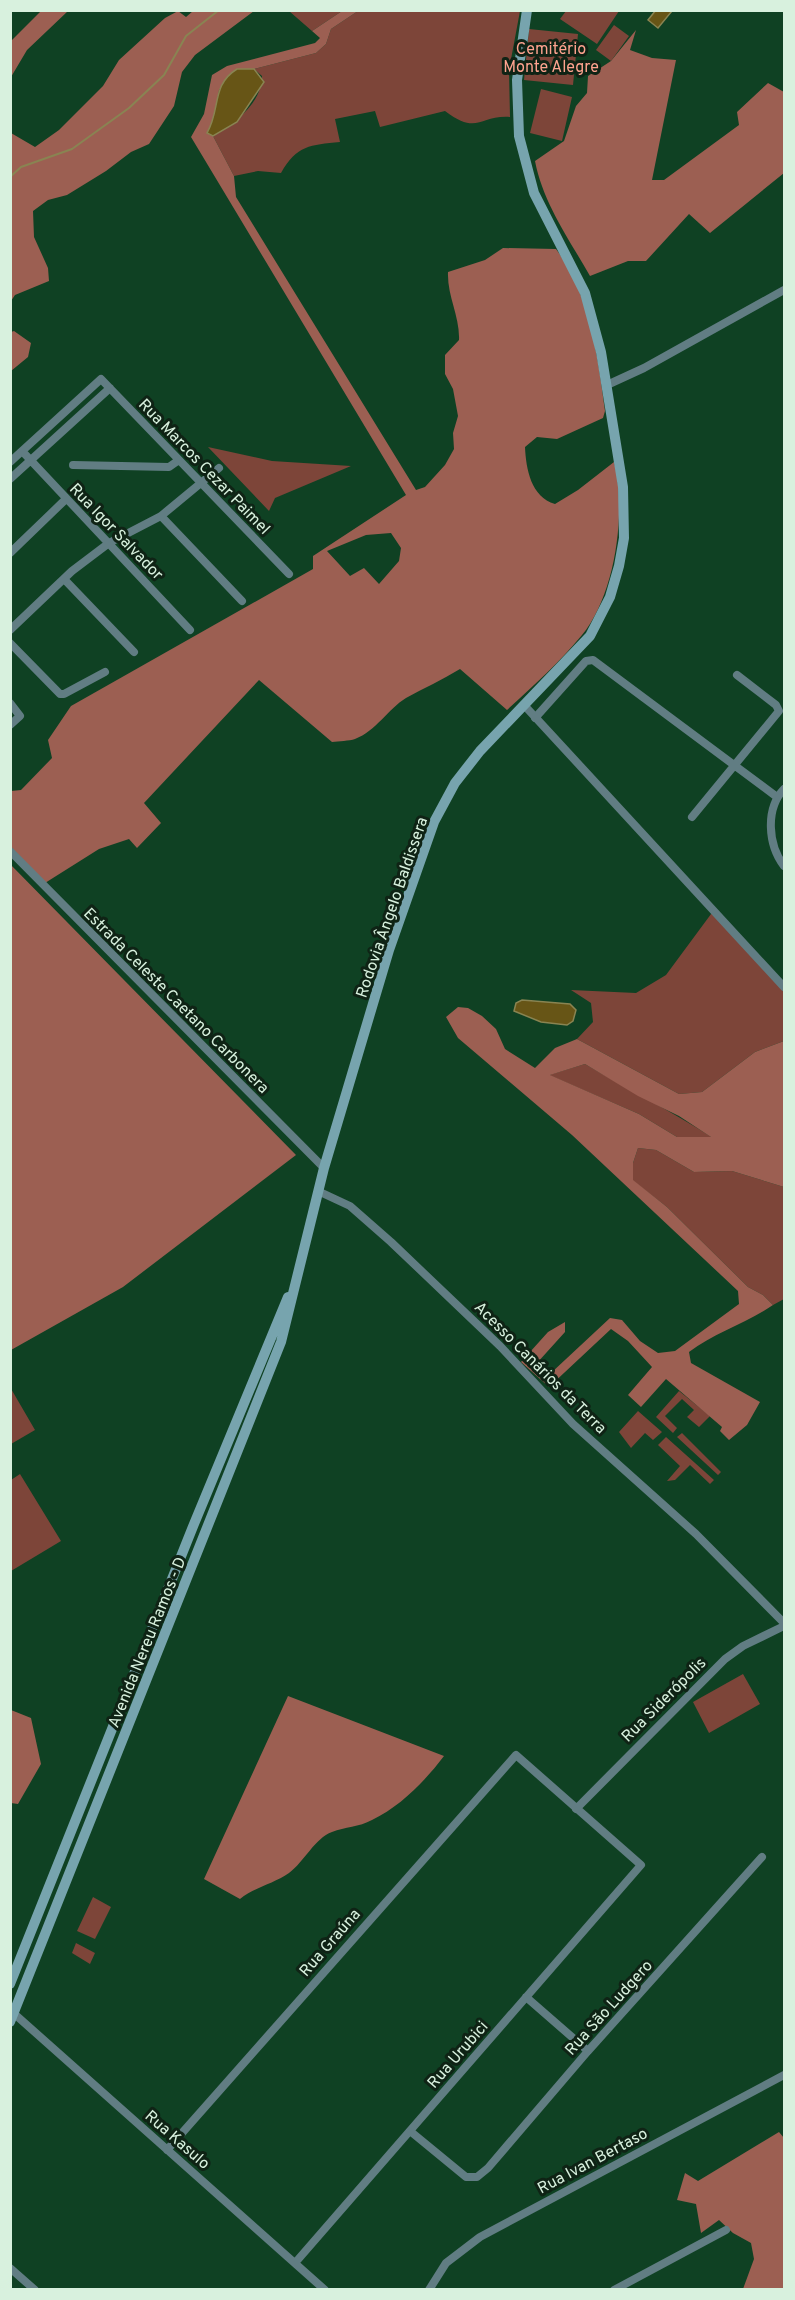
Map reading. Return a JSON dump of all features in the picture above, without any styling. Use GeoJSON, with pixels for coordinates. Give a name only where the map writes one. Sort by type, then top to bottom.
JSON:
{"type":"FeatureCollection","features":[{"type":"Feature","properties":{"kind":"street","name":"Rodovia Ângelo Baldissera"},"geometry":{"type":"LineString","coordinates":[[324,1168],[389,950],[434,822],[455,783],[480,751],[590,636],[610,597],[624,538],[623,487],[607,385],[585,293],[534,193],[521,148],[516,113],[517,81],[527,10]]}},
{"type":"Feature","properties":{"kind":"street"},"geometry":{"type":"LineString","coordinates":[[607,385],[644,368],[784,290]]}},
{"type":"Feature","properties":{"kind":"street","name":"Rua Marcos Cezar Paimel"},"geometry":{"type":"LineString","coordinates":[[22,451],[100,379],[289,574]]}},
{"type":"Feature","properties":{"kind":"street"},"geometry":{"type":"LineString","coordinates":[[10,479],[110,388]]}},
{"type":"Feature","properties":{"kind":"street"},"geometry":{"type":"LineString","coordinates":[[10,462],[22,451]]}},
{"type":"Feature","properties":{"kind":"street","name":"Rua Igor Salvador"},"geometry":{"type":"LineString","coordinates":[[22,451],[190,630]]}},
{"type":"Feature","properties":{"kind":"street"},"geometry":{"type":"LineString","coordinates":[[72,465],[169,467],[179,460]]}},
{"type":"Feature","properties":{"kind":"street"},"geometry":{"type":"LineString","coordinates":[[10,630],[64,579],[109,543],[161,516],[219,468]]}},
{"type":"Feature","properties":{"kind":"street"},"geometry":{"type":"LineString","coordinates":[[10,553],[66,499]]}},
{"type":"Feature","properties":{"kind":"street"},"geometry":{"type":"LineString","coordinates":[[161,516],[242,601]]}},
{"type":"Feature","properties":{"kind":"street"},"geometry":{"type":"LineString","coordinates":[[64,579],[134,652]]}},
{"type":"Feature","properties":{"kind":"street"},"geometry":{"type":"LineString","coordinates":[[10,643],[60,694],[105,672]]}},
{"type":"Feature","properties":{"kind":"street"},"geometry":{"type":"LineString","coordinates":[[535,718],[586,661],[593,660],[777,797]]}},
{"type":"Feature","properties":{"kind":"street"},"geometry":{"type":"LineString","coordinates":[[692,818],[779,711],[776,705],[737,675]]}},
{"type":"Feature","properties":{"kind":"street"},"geometry":{"type":"LineString","coordinates":[[10,703],[20,716],[10,725]]}},
{"type":"Feature","properties":{"kind":"street"},"geometry":{"type":"LineString","coordinates":[[524,705],[784,987]]}},
{"type":"Feature","properties":{"kind":"street"},"geometry":{"type":"LineString","coordinates":[[784,789],[777,797],[771,831],[774,849],[784,866]]}},
{"type":"Feature","properties":{"kind":"street","name":"Estrada Celeste Caetano Carbonera"},"geometry":{"type":"LineString","coordinates":[[10,851],[324,1168]]}},
{"type":"Feature","properties":{"kind":"street","name":"Avenida Nereu Ramos - D"},"geometry":{"type":"LineString","coordinates":[[12,2015],[281,1342],[320,1192],[324,1168]]}},
{"type":"Feature","properties":{"kind":"street","name":"Acesso Canários da Terra"},"geometry":{"type":"LineString","coordinates":[[320,1192],[350,1206],[397,1249],[500,1346],[573,1424],[691,1529],[784,1624]]}},
{"type":"Feature","properties":{"kind":"street","name":"Avenida Nereu Ramos - D"},"geometry":{"type":"LineString","coordinates":[[10,1984],[269,1337],[300,1269]]}},
{"type":"Feature","properties":{"kind":"street","name":"Rua Siderópolis"},"geometry":{"type":"LineString","coordinates":[[576,1809],[725,1659],[784,1624]]}},
{"type":"Feature","properties":{"kind":"street"},"geometry":{"type":"LineString","coordinates":[[138,1664],[151,1669]]}},
{"type":"Feature","properties":{"kind":"street","name":"Rua Graúna"},"geometry":{"type":"LineString","coordinates":[[167,2150],[516,1755],[576,1809]]}},
{"type":"Feature","properties":{"kind":"street","name":"Rua Urubici"},"geometry":{"type":"LineString","coordinates":[[295,2263],[641,1865],[576,1809]]}},
{"type":"Feature","properties":{"kind":"street","name":"Rua São Ludgero"},"geometry":{"type":"LineString","coordinates":[[410,2131],[466,2177],[477,2177],[488,2168],[588,2051],[762,1857]]}},
{"type":"Feature","properties":{"kind":"street"},"geometry":{"type":"LineString","coordinates":[[526,1997],[588,2051]]}},
{"type":"Feature","properties":{"kind":"street","name":"Rua Kasulo"},"geometry":{"type":"LineString","coordinates":[[12,2015],[326,2289]]}},
{"type":"Feature","properties":{"kind":"street","name":"Rua Ivan Bertaso"},"geometry":{"type":"LineString","coordinates":[[429,2289],[446,2263],[480,2237],[784,2075]]}},
{"type":"Feature","properties":{"kind":"street"},"geometry":{"type":"LineString","coordinates":[[614,2289],[726,2230]]}},
{"type":"Feature","properties":{"kind":"street"},"geometry":{"type":"LineString","coordinates":[[10,2268],[35,2289]]}},
{"type":"Feature","properties":{"kind":"green space"},"geometry":{"type":"Polygon","coordinates":[[[289,11],[342,11],[312,31],[289,11]]]}},
{"type":"Feature","properties":{"kind":"green space"},"geometry":{"type":"Polygon","coordinates":[[[358,11],[520,11],[509,70],[510,117],[472,123],[456,118],[445,111],[380,127],[375,111],[335,119],[340,142],[305,148],[293,157],[281,173],[258,171],[234,176],[213,136],[246,111],[257,96],[262,76],[254,69],[316,53],[326,44],[331,29],[358,11]]]}},
{"type":"Feature","properties":{"kind":"green space"},"geometry":{"type":"Polygon","coordinates":[[[566,11],[619,11],[597,44],[560,19],[566,11]]]}},
{"type":"Feature","properties":{"kind":"green space"},"geometry":{"type":"Polygon","coordinates":[[[614,25],[629,36],[611,61],[596,50],[614,25]]]}},
{"type":"Feature","properties":{"kind":"green space","name":"Cemitério Monte Alegre"},"geometry":{"type":"Polygon","coordinates":[[[529,29],[578,34],[573,85],[524,80],[529,29]]]}},
{"type":"Feature","properties":{"kind":"green space"},"geometry":{"type":"Polygon","coordinates":[[[541,89],[572,97],[562,141],[530,133],[541,89]]]}},
{"type":"Feature","properties":{"kind":"green space"},"geometry":{"type":"Polygon","coordinates":[[[208,447],[272,461],[351,466],[275,498],[269,511],[208,447]]]}},
{"type":"Feature","properties":{"kind":"green space"},"geometry":{"type":"Polygon","coordinates":[[[714,910],[784,987],[784,1041],[755,1052],[702,1092],[679,1094],[577,1039],[593,1022],[591,1003],[571,990],[636,993],[666,975],[714,910]]]}},
{"type":"Feature","properties":{"kind":"green space"},"geometry":{"type":"Polygon","coordinates":[[[585,1064],[713,1138],[677,1137],[639,1114],[549,1075],[585,1064]]]}},
{"type":"Feature","properties":{"kind":"green space"},"geometry":{"type":"Polygon","coordinates":[[[638,1148],[656,1150],[694,1172],[732,1171],[784,1187],[784,1299],[773,1305],[763,1295],[748,1287],[667,1207],[632,1180],[633,1163],[638,1148]]]}},
{"type":"Feature","properties":{"kind":"green space"},"geometry":{"type":"Polygon","coordinates":[[[10,1387],[35,1430],[11,1444],[10,1444],[10,1387]]]}},
{"type":"Feature","properties":{"kind":"green space"},"geometry":{"type":"Polygon","coordinates":[[[679,1391],[710,1416],[699,1427],[687,1417],[694,1410],[682,1399],[665,1416],[677,1428],[673,1433],[656,1417],[679,1391]]]}},
{"type":"Feature","properties":{"kind":"green space"},"geometry":{"type":"Polygon","coordinates":[[[638,1411],[662,1432],[653,1440],[645,1433],[631,1448],[619,1432],[638,1411]]]}},
{"type":"Feature","properties":{"kind":"green space"},"geometry":{"type":"Polygon","coordinates":[[[682,1433],[721,1472],[718,1475],[677,1437],[682,1433]]]}},
{"type":"Feature","properties":{"kind":"green space"},"geometry":{"type":"Polygon","coordinates":[[[666,1437],[714,1480],[710,1484],[690,1465],[675,1480],[667,1481],[680,1466],[658,1445],[666,1437]]]}},
{"type":"Feature","properties":{"kind":"green space"},"geometry":{"type":"Polygon","coordinates":[[[20,1474],[61,1541],[11,1571],[11,1480],[20,1474]]]}},
{"type":"Feature","properties":{"kind":"green space"},"geometry":{"type":"Polygon","coordinates":[[[743,1674],[760,1704],[709,1733],[693,1702],[743,1674]]]}},
{"type":"Feature","properties":{"kind":"green space"},"geometry":{"type":"Polygon","coordinates":[[[93,1897],[111,1907],[95,1939],[77,1931],[93,1897]]]}},
{"type":"Feature","properties":{"kind":"green space"},"geometry":{"type":"Polygon","coordinates":[[[76,1943],[95,1953],[90,1964],[72,1953],[76,1943]]]}},
{"type":"Feature","properties":{"kind":"shaded area"},"geometry":{"type":"Polygon","coordinates":[[[42,10],[68,11],[27,50],[11,77],[11,41],[42,10]]]}},
{"type":"Feature","properties":{"kind":"shaded area"},"geometry":{"type":"Polygon","coordinates":[[[656,10],[672,11],[658,28],[648,20],[656,10]]]}},
{"type":"Feature","properties":{"kind":"shaded area"},"geometry":{"type":"Polygon","coordinates":[[[178,11],[186,17],[193,11],[254,11],[195,55],[182,72],[174,106],[149,144],[131,152],[106,171],[67,195],[48,200],[33,211],[34,237],[48,268],[49,281],[15,295],[11,301],[11,133],[35,147],[59,130],[103,86],[119,60],[165,18],[178,11]]]}},
{"type":"Feature","properties":{"kind":"shaded area"},"geometry":{"type":"Polygon","coordinates":[[[342,11],[358,11],[331,29],[326,44],[316,53],[254,69],[237,69],[219,90],[216,119],[207,133],[213,136],[234,176],[236,197],[416,490],[425,487],[445,465],[454,449],[453,433],[458,416],[453,389],[445,374],[445,355],[459,340],[459,331],[449,289],[448,272],[485,260],[503,248],[556,249],[568,267],[585,306],[599,369],[605,411],[603,418],[557,439],[537,437],[525,447],[527,464],[535,489],[555,504],[578,490],[614,462],[619,504],[615,552],[610,576],[603,598],[582,635],[507,710],[460,669],[406,698],[362,735],[353,740],[332,742],[259,680],[144,803],[161,823],[137,848],[129,839],[99,849],[45,883],[11,847],[11,791],[21,790],[52,758],[48,740],[71,706],[313,569],[313,556],[406,495],[191,137],[204,114],[212,75],[227,66],[315,43],[320,38],[312,31],[342,11]],[[391,533],[366,535],[327,551],[350,576],[364,568],[379,584],[399,561],[401,548],[391,533]]]}},
{"type":"Feature","properties":{"kind":"shaded area"},"geometry":{"type":"Polygon","coordinates":[[[636,30],[630,50],[652,58],[676,60],[652,180],[664,180],[739,125],[737,112],[768,83],[784,92],[784,173],[710,233],[689,214],[646,261],[628,261],[590,276],[550,206],[535,161],[564,141],[576,106],[587,93],[588,76],[611,61],[636,30]]]}},
{"type":"Feature","properties":{"kind":"shaded area"},"geometry":{"type":"Polygon","coordinates":[[[237,69],[254,69],[264,82],[237,122],[213,136],[207,133],[220,90],[223,82],[237,69]]]}},
{"type":"Feature","properties":{"kind":"shaded area"},"geometry":{"type":"Polygon","coordinates":[[[14,331],[31,343],[28,357],[11,371],[11,332],[14,331]]]}},
{"type":"Feature","properties":{"kind":"shaded area"},"geometry":{"type":"Polygon","coordinates":[[[10,864],[296,1155],[123,1287],[11,1350],[10,864]]]}},
{"type":"Feature","properties":{"kind":"shaded area"},"geometry":{"type":"Polygon","coordinates":[[[522,1000],[570,1004],[576,1010],[573,1021],[567,1025],[541,1022],[514,1011],[516,1003],[522,1000]]]}},
{"type":"Feature","properties":{"kind":"shaded area"},"geometry":{"type":"Polygon","coordinates":[[[458,1007],[468,1008],[482,1016],[496,1029],[505,1049],[535,1068],[555,1048],[577,1039],[679,1094],[702,1092],[755,1052],[784,1041],[784,1187],[732,1171],[694,1172],[656,1150],[638,1148],[633,1163],[633,1180],[667,1207],[748,1287],[763,1295],[773,1305],[689,1352],[691,1363],[760,1402],[747,1425],[729,1440],[720,1431],[722,1427],[666,1379],[641,1407],[628,1395],[652,1367],[628,1341],[611,1329],[549,1387],[521,1362],[548,1332],[565,1322],[565,1332],[537,1363],[551,1373],[610,1318],[622,1320],[640,1341],[658,1353],[675,1351],[739,1304],[738,1291],[572,1135],[458,1038],[446,1017],[458,1007]],[[585,1064],[550,1075],[639,1114],[677,1137],[711,1137],[679,1116],[638,1096],[585,1064]]]}},
{"type":"Feature","properties":{"kind":"shaded area"},"geometry":{"type":"Polygon","coordinates":[[[288,1696],[444,1756],[421,1784],[393,1808],[367,1822],[326,1835],[289,1873],[240,1899],[204,1879],[288,1696]]]}},
{"type":"Feature","properties":{"kind":"shaded area"},"geometry":{"type":"Polygon","coordinates":[[[11,1710],[31,1718],[41,1764],[18,1804],[11,1803],[11,1710]]]}},
{"type":"Feature","properties":{"kind":"shaded area"},"geometry":{"type":"Polygon","coordinates":[[[779,2132],[784,2138],[784,2289],[743,2289],[754,2259],[751,2243],[733,2233],[719,2220],[701,2233],[696,2204],[677,2200],[685,2173],[698,2181],[779,2132]]]}},
{"type":"Feature","properties":{"kind":"waterway"},"geometry":{"type":"LineString","coordinates":[[10,177],[21,167],[72,149],[129,108],[164,75],[186,36],[219,10]]}}]}
